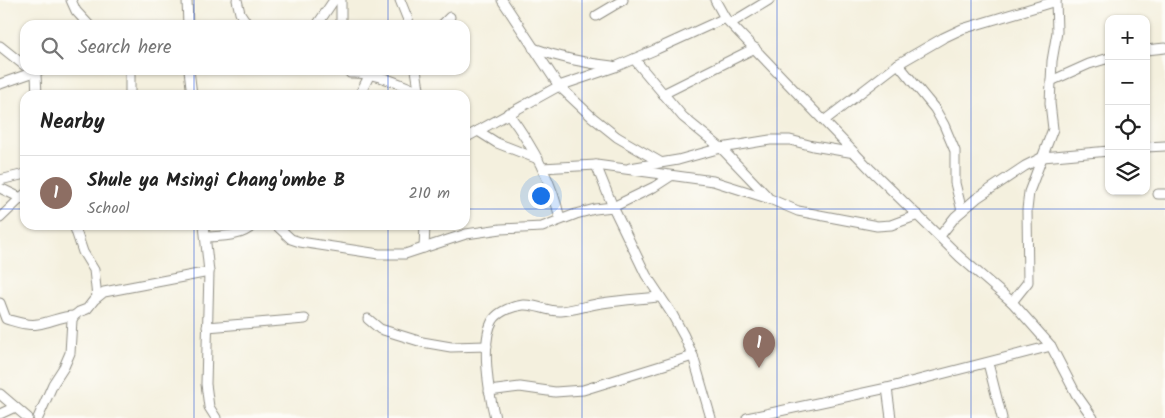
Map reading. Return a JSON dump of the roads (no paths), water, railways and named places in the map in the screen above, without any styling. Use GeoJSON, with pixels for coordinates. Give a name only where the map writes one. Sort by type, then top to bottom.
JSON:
{"type":"FeatureCollection","features":[{"type":"Feature","properties":{"kind":"street"},"geometry":{"type":"LineString","coordinates":[[71,0],[76,11],[84,20]]}},
{"type":"Feature","properties":{"kind":"street"},"geometry":{"type":"LineString","coordinates":[[237,0],[240,13],[245,20]]}},
{"type":"Feature","properties":{"kind":"street"},"geometry":{"type":"LineString","coordinates":[[320,20],[334,0]]}},
{"type":"Feature","properties":{"kind":"street"},"geometry":{"type":"LineString","coordinates":[[341,0],[341,20]]}},
{"type":"Feature","properties":{"kind":"street"},"geometry":{"type":"LineString","coordinates":[[400,0],[408,20]]}},
{"type":"Feature","properties":{"kind":"street"},"geometry":{"type":"LineString","coordinates":[[502,0],[522,29],[532,48],[559,86],[592,117],[617,136],[660,162]]}},
{"type":"Feature","properties":{"kind":"street"},"geometry":{"type":"LineString","coordinates":[[596,16],[623,0]]}},
{"type":"Feature","properties":{"kind":"street"},"geometry":{"type":"LineString","coordinates":[[715,0],[728,20],[856,153],[960,257],[1012,302],[1051,346],[1076,394],[1093,418]]}},
{"type":"Feature","properties":{"kind":"street"},"geometry":{"type":"LineString","coordinates":[[470,135],[559,86],[634,59],[728,20],[769,0]]}},
{"type":"Feature","properties":{"kind":"street"},"geometry":{"type":"LineString","coordinates":[[825,120],[914,53],[962,29],[1056,0],[1056,32],[1052,61],[1050,103],[1053,129],[1029,192],[1027,210],[1028,282],[1012,302]]}},
{"type":"Feature","properties":{"kind":"street"},"geometry":{"type":"LineString","coordinates":[[187,1],[188,20]]}},
{"type":"Feature","properties":{"kind":"street"},"geometry":{"type":"LineString","coordinates":[[447,20],[450,17]]}},
{"type":"Feature","properties":{"kind":"street"},"geometry":{"type":"LineString","coordinates":[[0,46],[20,62]]}},
{"type":"Feature","properties":{"kind":"street"},"geometry":{"type":"LineString","coordinates":[[532,48],[561,59],[615,66]]}},
{"type":"Feature","properties":{"kind":"street"},"geometry":{"type":"LineString","coordinates":[[663,94],[755,48]]}},
{"type":"Feature","properties":{"kind":"street"},"geometry":{"type":"LineString","coordinates":[[1150,50],[1165,48]]}},
{"type":"Feature","properties":{"kind":"street"},"geometry":{"type":"LineString","coordinates":[[634,59],[683,117],[721,148],[770,199]]}},
{"type":"Feature","properties":{"kind":"street"},"geometry":{"type":"LineString","coordinates":[[1051,81],[1089,64],[1105,59]]}},
{"type":"Feature","properties":{"kind":"street"},"geometry":{"type":"LineString","coordinates":[[898,64],[935,109],[944,125],[955,151],[955,183],[962,210]]}},
{"type":"Feature","properties":{"kind":"street"},"geometry":{"type":"LineString","coordinates":[[0,84],[24,75]]}},
{"type":"Feature","properties":{"kind":"street"},"geometry":{"type":"LineString","coordinates":[[36,75],[37,90]]}},
{"type":"Feature","properties":{"kind":"street"},"geometry":{"type":"LineString","coordinates":[[130,75],[130,90]]}},
{"type":"Feature","properties":{"kind":"street"},"geometry":{"type":"LineString","coordinates":[[190,75],[191,90]]}},
{"type":"Feature","properties":{"kind":"street"},"geometry":{"type":"LineString","coordinates":[[362,90],[370,75]]}},
{"type":"Feature","properties":{"kind":"street"},"geometry":{"type":"LineString","coordinates":[[374,75],[411,90]]}},
{"type":"Feature","properties":{"kind":"street"},"geometry":{"type":"LineString","coordinates":[[417,75],[419,90]]}},
{"type":"Feature","properties":{"kind":"street"},"geometry":{"type":"LineString","coordinates":[[508,113],[521,130],[542,168],[556,201],[560,219]]}},
{"type":"Feature","properties":{"kind":"street"},"geometry":{"type":"LineString","coordinates":[[478,131],[497,143],[538,160]]}},
{"type":"Feature","properties":{"kind":"street"},"geometry":{"type":"LineString","coordinates":[[624,170],[639,165],[678,160],[721,148],[770,140],[790,140],[856,153]]}},
{"type":"Feature","properties":{"kind":"street"},"geometry":{"type":"LineString","coordinates":[[1150,148],[1165,146]]}},
{"type":"Feature","properties":{"kind":"street"},"geometry":{"type":"LineString","coordinates":[[940,236],[962,210],[990,188],[1043,157],[1105,151]]}},
{"type":"Feature","properties":{"kind":"street"},"geometry":{"type":"LineString","coordinates":[[542,168],[596,165],[713,181],[770,199],[798,211],[877,226],[891,225],[918,215]]}},
{"type":"Feature","properties":{"kind":"street"},"geometry":{"type":"LineString","coordinates":[[596,165],[613,207],[646,275],[672,314],[693,356],[711,418]]}},
{"type":"Feature","properties":{"kind":"street"},"geometry":{"type":"LineString","coordinates":[[0,180],[20,175]]}},
{"type":"Feature","properties":{"kind":"street"},"geometry":{"type":"LineString","coordinates":[[282,230],[291,238],[300,242],[392,255],[405,254],[466,234],[501,229],[542,227],[560,219],[594,209],[613,207],[654,187],[671,176]]}},
{"type":"Feature","properties":{"kind":"street"},"geometry":{"type":"LineString","coordinates":[[0,188],[20,196]]}},
{"type":"Feature","properties":{"kind":"street"},"geometry":{"type":"LineString","coordinates":[[0,218],[20,200]]}},
{"type":"Feature","properties":{"kind":"street"},"geometry":{"type":"LineString","coordinates":[[76,230],[83,252],[94,270],[97,297]]}},
{"type":"Feature","properties":{"kind":"street"},"geometry":{"type":"LineString","coordinates":[[205,230],[209,272],[206,384],[209,407],[216,418]]}},
{"type":"Feature","properties":{"kind":"street"},"geometry":{"type":"LineString","coordinates":[[206,236],[230,235],[248,230]]}},
{"type":"Feature","properties":{"kind":"street"},"geometry":{"type":"LineString","coordinates":[[424,248],[425,230]]}},
{"type":"Feature","properties":{"kind":"street"},"geometry":{"type":"LineString","coordinates":[[38,418],[53,384],[70,353],[72,320],[74,316],[79,312],[87,310],[97,297],[104,292],[209,272]]}},
{"type":"Feature","properties":{"kind":"street"},"geometry":{"type":"LineString","coordinates":[[495,418],[489,391],[488,333],[494,319],[502,312],[525,305],[535,306],[548,311],[561,311],[601,303],[659,297]]}},
{"type":"Feature","properties":{"kind":"street"},"geometry":{"type":"LineString","coordinates":[[0,302],[6,319],[21,324],[37,324],[74,316]]}},
{"type":"Feature","properties":{"kind":"street"},"geometry":{"type":"LineString","coordinates":[[207,327],[305,319]]}},
{"type":"Feature","properties":{"kind":"street"},"geometry":{"type":"LineString","coordinates":[[368,319],[380,329],[422,342],[451,347],[488,346]]}},
{"type":"Feature","properties":{"kind":"street"},"geometry":{"type":"LineString","coordinates":[[747,418],[886,388],[1051,346]]}},
{"type":"Feature","properties":{"kind":"street"},"geometry":{"type":"LineString","coordinates":[[489,391],[520,387],[555,392],[583,390],[693,356]]}},
{"type":"Feature","properties":{"kind":"street"},"geometry":{"type":"LineString","coordinates":[[988,363],[1002,418]]}},
{"type":"Feature","properties":{"kind":"street"},"geometry":{"type":"LineString","coordinates":[[886,388],[891,418]]}},
{"type":"Feature","properties":{"kind":"street"},"geometry":{"type":"LineString","coordinates":[[0,394],[28,418]]}},
{"type":"Feature","properties":{"kind":"street"},"geometry":{"type":"LineString","coordinates":[[0,414],[15,407]]}},
{"type":"Feature","properties":{"kind":"place","name":"Shule ya Msingi Chang'ombe B"},"geometry":{"type":"Point","coordinates":[759,368]}}]}
